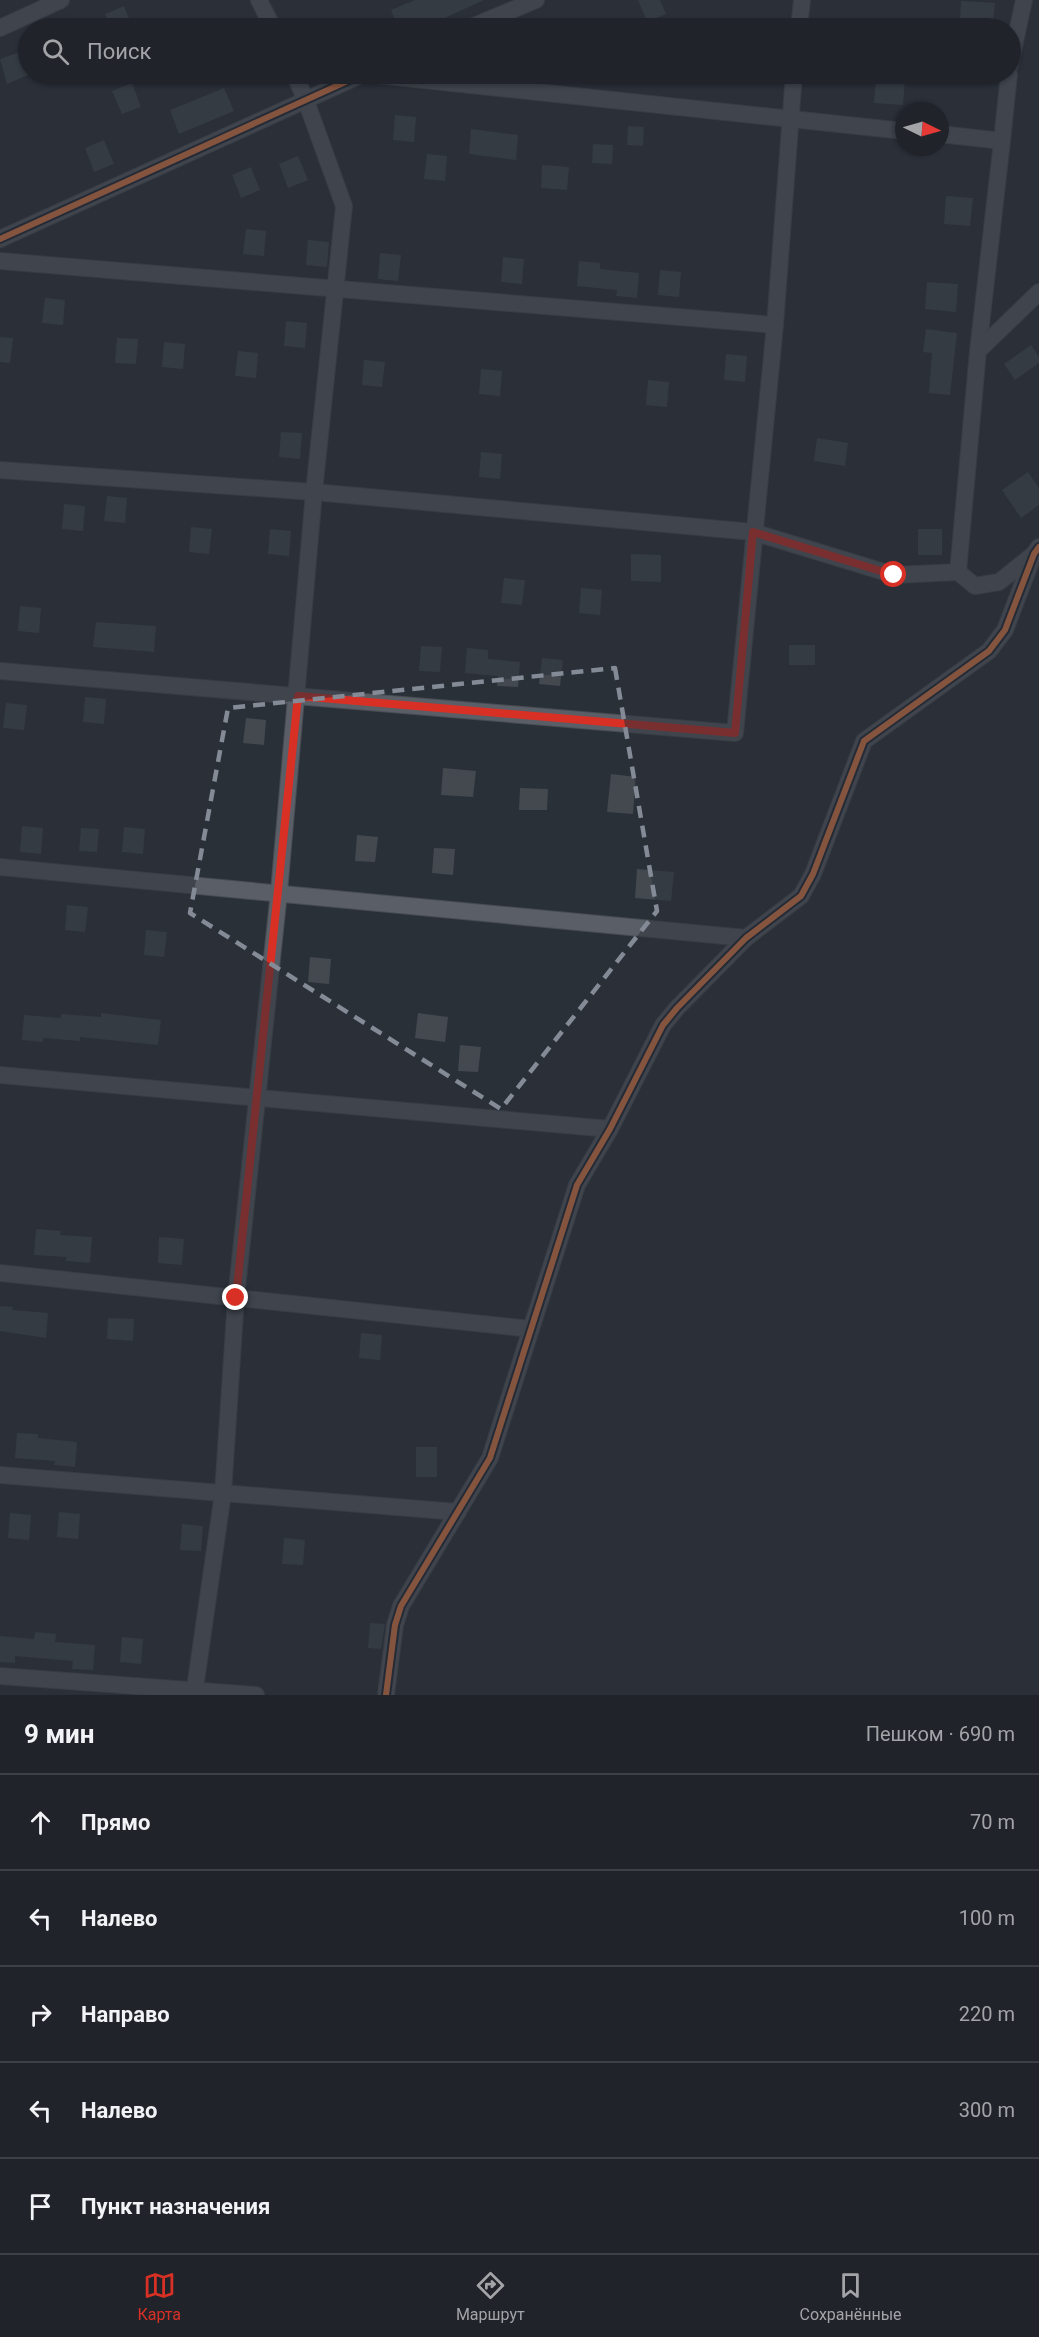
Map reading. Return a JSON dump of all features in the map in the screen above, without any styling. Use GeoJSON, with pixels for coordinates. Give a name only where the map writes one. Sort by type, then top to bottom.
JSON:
{"type":"FeatureCollection","features":[{"type":"Feature","properties":{"kind":"street"},"geometry":{"type":"LineString","coordinates":[[22,18],[61,0]]}},
{"type":"Feature","properties":{"kind":"street"},"geometry":{"type":"LineString","coordinates":[[259,0],[268,18]]}},
{"type":"Feature","properties":{"kind":"street"},"geometry":{"type":"LineString","coordinates":[[493,18],[536,0]]}},
{"type":"Feature","properties":{"kind":"street"},"geometry":{"type":"LineString","coordinates":[[800,18],[802,0]]}},
{"type":"Feature","properties":{"kind":"street"},"geometry":{"type":"LineString","coordinates":[[1020,18],[1024,0]]}},
{"type":"Feature","properties":{"kind":"street"},"geometry":{"type":"LineString","coordinates":[[0,28],[18,20]]}},
{"type":"Feature","properties":{"kind":"street"},"geometry":{"type":"LineString","coordinates":[[194,1693],[222,1493],[236,1298],[255,1098],[279,891],[298,696],[314,492],[344,206],[299,84]]}},
{"type":"Feature","properties":{"kind":"street"},"geometry":{"type":"LineString","coordinates":[[0,239],[339,84]]}},
{"type":"Feature","properties":{"kind":"street"},"geometry":{"type":"LineString","coordinates":[[464,84],[895,129]]}},
{"type":"Feature","properties":{"kind":"street"},"geometry":{"type":"LineString","coordinates":[[0,671],[735,733],[775,325],[793,84]]}},
{"type":"Feature","properties":{"kind":"street"},"geometry":{"type":"LineString","coordinates":[[958,572],[978,351],[1008,84]]}},
{"type":"Feature","properties":{"kind":"street"},"geometry":{"type":"LineString","coordinates":[[949,135],[1002,141]]}},
{"type":"Feature","properties":{"kind":"street"},"geometry":{"type":"LineString","coordinates":[[0,261],[775,325]]}},
{"type":"Feature","properties":{"kind":"street"},"geometry":{"type":"LineString","coordinates":[[978,351],[1039,292]]}},
{"type":"Feature","properties":{"kind":"street"},"geometry":{"type":"LineString","coordinates":[[0,470],[314,492],[753,532],[894,575],[958,572],[975,586],[999,582],[1036,550]]}},
{"type":"Feature","properties":{"kind":"street"},"geometry":{"type":"LineString","coordinates":[[386,1695],[395,1625],[401,1606],[490,1458],[577,1185],[610,1129],[663,1025],[746,938],[801,896],[813,874],[864,741],[989,651],[1005,630],[1036,550]]}},
{"type":"Feature","properties":{"kind":"street"},"geometry":{"type":"LineString","coordinates":[[0,867],[279,891],[746,938]]}},
{"type":"Feature","properties":{"kind":"street"},"geometry":{"type":"LineString","coordinates":[[0,1076],[610,1129]]}},
{"type":"Feature","properties":{"kind":"street"},"geometry":{"type":"LineString","coordinates":[[0,1273],[531,1329]]}},
{"type":"Feature","properties":{"kind":"street"},"geometry":{"type":"LineString","coordinates":[[0,1475],[458,1512]]}},
{"type":"Feature","properties":{"kind":"street"},"geometry":{"type":"LineString","coordinates":[[0,1676],[194,1693],[256,1695]]}},
{"type":"Feature","properties":{"kind":"highlighted area"},"geometry":{"type":"Polygon","coordinates":[[[615,668],[657,911],[501,1109],[190,913],[228,708],[615,668]]]}},
{"type":"Feature","properties":{"kind":"building"},"geometry":{"type":"Polygon","coordinates":[[[415,0],[484,0],[445,18],[394,18],[391,10],[415,0]]]}},
{"type":"Feature","properties":{"kind":"building"},"geometry":{"type":"Polygon","coordinates":[[[638,0],[660,0],[666,14],[656,18],[645,18],[638,0]]]}},
{"type":"Feature","properties":{"kind":"building"},"geometry":{"type":"Polygon","coordinates":[[[961,1],[995,3],[994,18],[960,18],[961,1]]]}},
{"type":"Feature","properties":{"kind":"building"},"geometry":{"type":"Polygon","coordinates":[[[124,6],[129,18],[107,18],[105,14],[124,6]]]}},
{"type":"Feature","properties":{"kind":"building"},"geometry":{"type":"Polygon","coordinates":[[[18,53],[18,79],[7,84],[0,59],[18,53]]]}},
{"type":"Feature","properties":{"kind":"building"},"geometry":{"type":"Polygon","coordinates":[[[132,84],[141,107],[122,114],[112,91],[132,84]]]}},
{"type":"Feature","properties":{"kind":"building"},"geometry":{"type":"Polygon","coordinates":[[[876,84],[905,84],[903,102],[895,102],[895,104],[874,103],[876,84]]]}},
{"type":"Feature","properties":{"kind":"building"},"geometry":{"type":"Polygon","coordinates":[[[224,88],[234,111],[179,134],[170,110],[224,88]]]}},
{"type":"Feature","properties":{"kind":"building"},"geometry":{"type":"Polygon","coordinates":[[[395,115],[416,117],[414,142],[393,140],[395,115]]]}},
{"type":"Feature","properties":{"kind":"building"},"geometry":{"type":"Polygon","coordinates":[[[628,126],[644,127],[643,146],[627,145],[628,126]]]}},
{"type":"Feature","properties":{"kind":"building"},"geometry":{"type":"Polygon","coordinates":[[[471,129],[518,135],[516,160],[469,154],[471,129]]]}},
{"type":"Feature","properties":{"kind":"building"},"geometry":{"type":"Polygon","coordinates":[[[104,140],[114,164],[94,172],[85,148],[104,140]]]}},
{"type":"Feature","properties":{"kind":"building"},"geometry":{"type":"Polygon","coordinates":[[[593,144],[613,145],[612,164],[592,163],[593,144]]]}},
{"type":"Feature","properties":{"kind":"building"},"geometry":{"type":"Polygon","coordinates":[[[427,154],[447,156],[445,181],[424,179],[427,154]]]}},
{"type":"Feature","properties":{"kind":"building"},"geometry":{"type":"Polygon","coordinates":[[[298,156],[308,180],[288,188],[279,164],[298,156]]]}},
{"type":"Feature","properties":{"kind":"building"},"geometry":{"type":"Polygon","coordinates":[[[542,165],[569,167],[567,190],[541,188],[542,165]]]}},
{"type":"Feature","properties":{"kind":"building"},"geometry":{"type":"Polygon","coordinates":[[[251,167],[260,190],[241,198],[232,175],[251,167]]]}},
{"type":"Feature","properties":{"kind":"building"},"geometry":{"type":"Polygon","coordinates":[[[946,196],[973,198],[970,226],[944,224],[946,196]]]}},
{"type":"Feature","properties":{"kind":"building"},"geometry":{"type":"Polygon","coordinates":[[[246,229],[266,231],[264,256],[243,254],[246,229]]]}},
{"type":"Feature","properties":{"kind":"building"},"geometry":{"type":"Polygon","coordinates":[[[308,240],[329,242],[327,267],[306,265],[308,240]]]}},
{"type":"Feature","properties":{"kind":"building"},"geometry":{"type":"Polygon","coordinates":[[[380,253],[401,255],[398,281],[378,279],[380,253]]]}},
{"type":"Feature","properties":{"kind":"building"},"geometry":{"type":"Polygon","coordinates":[[[503,257],[524,259],[522,284],[501,282],[503,257]]]}},
{"type":"Feature","properties":{"kind":"building"},"geometry":{"type":"Polygon","coordinates":[[[579,261],[600,263],[600,269],[639,273],[637,298],[616,296],[617,290],[577,286],[579,261]]]}},
{"type":"Feature","properties":{"kind":"building"},"geometry":{"type":"Polygon","coordinates":[[[660,270],[681,272],[679,297],[658,295],[660,270]]]}},
{"type":"Feature","properties":{"kind":"building"},"geometry":{"type":"Polygon","coordinates":[[[927,282],[958,284],[956,312],[925,309],[927,282]]]}},
{"type":"Feature","properties":{"kind":"building"},"geometry":{"type":"Polygon","coordinates":[[[45,298],[65,300],[63,325],[42,323],[45,298]]]}},
{"type":"Feature","properties":{"kind":"building"},"geometry":{"type":"Polygon","coordinates":[[[286,321],[307,323],[305,348],[284,346],[286,321]]]}},
{"type":"Feature","properties":{"kind":"building"},"geometry":{"type":"Polygon","coordinates":[[[926,329],[957,333],[950,395],[929,393],[932,353],[923,352],[926,329]]]}},
{"type":"Feature","properties":{"kind":"building"},"geometry":{"type":"Polygon","coordinates":[[[0,337],[13,338],[10,363],[0,362],[0,337]]]}},
{"type":"Feature","properties":{"kind":"building"},"geometry":{"type":"Polygon","coordinates":[[[117,338],[138,339],[136,364],[115,363],[117,338]]]}},
{"type":"Feature","properties":{"kind":"building"},"geometry":{"type":"Polygon","coordinates":[[[164,342],[185,344],[183,369],[162,367],[164,342]]]}},
{"type":"Feature","properties":{"kind":"building"},"geometry":{"type":"Polygon","coordinates":[[[1031,345],[1039,357],[1039,363],[1015,380],[1004,364],[1031,345]]]}},
{"type":"Feature","properties":{"kind":"building"},"geometry":{"type":"Polygon","coordinates":[[[238,351],[258,353],[256,378],[235,376],[238,351]]]}},
{"type":"Feature","properties":{"kind":"building"},"geometry":{"type":"Polygon","coordinates":[[[726,354],[747,356],[745,382],[724,380],[726,354]]]}},
{"type":"Feature","properties":{"kind":"building"},"geometry":{"type":"Polygon","coordinates":[[[364,360],[385,362],[382,387],[362,385],[364,360]]]}},
{"type":"Feature","properties":{"kind":"building"},"geometry":{"type":"Polygon","coordinates":[[[481,369],[502,371],[500,396],[479,394],[481,369]]]}},
{"type":"Feature","properties":{"kind":"building"},"geometry":{"type":"Polygon","coordinates":[[[648,380],[669,382],[667,407],[646,405],[648,380]]]}},
{"type":"Feature","properties":{"kind":"building"},"geometry":{"type":"Polygon","coordinates":[[[281,432],[302,433],[300,459],[279,457],[281,432]]]}},
{"type":"Feature","properties":{"kind":"building"},"geometry":{"type":"Polygon","coordinates":[[[817,438],[848,443],[845,466],[814,461],[817,438]]]}},
{"type":"Feature","properties":{"kind":"building"},"geometry":{"type":"Polygon","coordinates":[[[481,452],[502,454],[500,479],[479,477],[481,452]]]}},
{"type":"Feature","properties":{"kind":"building"},"geometry":{"type":"Polygon","coordinates":[[[1028,472],[1039,488],[1039,505],[1021,518],[1002,490],[1028,472]]]}},
{"type":"Feature","properties":{"kind":"building"},"geometry":{"type":"Polygon","coordinates":[[[107,496],[127,498],[125,523],[104,521],[107,496]]]}},
{"type":"Feature","properties":{"kind":"building"},"geometry":{"type":"Polygon","coordinates":[[[64,504],[85,506],[83,531],[62,529],[64,504]]]}},
{"type":"Feature","properties":{"kind":"building"},"geometry":{"type":"Polygon","coordinates":[[[191,527],[212,529],[209,554],[189,552],[191,527]]]}},
{"type":"Feature","properties":{"kind":"building"},"geometry":{"type":"Polygon","coordinates":[[[270,529],[291,531],[289,556],[268,554],[270,529]]]}},
{"type":"Feature","properties":{"kind":"building"},"geometry":{"type":"Polygon","coordinates":[[[918,529],[942,529],[942,555],[918,555],[918,529]]]}},
{"type":"Feature","properties":{"kind":"building"},"geometry":{"type":"Polygon","coordinates":[[[631,554],[661,555],[661,582],[631,581],[631,554]]]}},
{"type":"Feature","properties":{"kind":"building"},"geometry":{"type":"Polygon","coordinates":[[[504,578],[525,580],[522,605],[501,603],[504,578]]]}},
{"type":"Feature","properties":{"kind":"building"},"geometry":{"type":"Polygon","coordinates":[[[581,588],[602,590],[600,615],[579,613],[581,588]]]}},
{"type":"Feature","properties":{"kind":"building"},"geometry":{"type":"Polygon","coordinates":[[[20,606],[41,608],[39,633],[18,631],[20,606]]]}},
{"type":"Feature","properties":{"kind":"building"},"geometry":{"type":"Polygon","coordinates":[[[96,622],[156,626],[154,652],[93,647],[96,622]]]}},
{"type":"Feature","properties":{"kind":"building"},"geometry":{"type":"Polygon","coordinates":[[[789,645],[815,645],[815,665],[789,665],[789,645]]]}},
{"type":"Feature","properties":{"kind":"building"},"geometry":{"type":"Polygon","coordinates":[[[421,646],[442,647],[440,672],[419,671],[421,646]]]}},
{"type":"Feature","properties":{"kind":"building"},"geometry":{"type":"Polygon","coordinates":[[[467,648],[488,650],[488,659],[520,662],[518,687],[497,686],[498,676],[465,673],[467,648]]]}},
{"type":"Feature","properties":{"kind":"building"},"geometry":{"type":"Polygon","coordinates":[[[542,658],[563,660],[560,686],[539,684],[542,658]]]}},
{"type":"Feature","properties":{"kind":"building"},"geometry":{"type":"Polygon","coordinates":[[[85,697],[106,699],[104,724],[83,722],[85,697]]]}},
{"type":"Feature","properties":{"kind":"building"},"geometry":{"type":"Polygon","coordinates":[[[6,703],[27,705],[24,730],[3,728],[6,703]]]}},
{"type":"Feature","properties":{"kind":"building"},"geometry":{"type":"Polygon","coordinates":[[[246,718],[266,720],[264,745],[243,743],[246,718]]]}},
{"type":"Feature","properties":{"kind":"building"},"geometry":{"type":"Polygon","coordinates":[[[443,768],[476,771],[473,797],[441,795],[443,768]]]}},
{"type":"Feature","properties":{"kind":"building"},"geometry":{"type":"Polygon","coordinates":[[[611,774],[636,777],[633,814],[607,812],[611,774]]]}},
{"type":"Feature","properties":{"kind":"building"},"geometry":{"type":"Polygon","coordinates":[[[520,788],[548,789],[547,810],[519,810],[520,788]]]}},
{"type":"Feature","properties":{"kind":"building"},"geometry":{"type":"Polygon","coordinates":[[[22,826],[43,828],[41,854],[20,852],[22,826]]]}},
{"type":"Feature","properties":{"kind":"building"},"geometry":{"type":"Polygon","coordinates":[[[124,827],[145,829],[143,854],[122,852],[124,827]]]}},
{"type":"Feature","properties":{"kind":"building"},"geometry":{"type":"Polygon","coordinates":[[[81,828],[99,829],[97,852],[79,851],[81,828]]]}},
{"type":"Feature","properties":{"kind":"building"},"geometry":{"type":"Polygon","coordinates":[[[357,835],[378,837],[375,862],[355,861],[357,835]]]}},
{"type":"Feature","properties":{"kind":"building"},"geometry":{"type":"Polygon","coordinates":[[[434,848],[455,849],[453,875],[432,873],[434,848]]]}},
{"type":"Feature","properties":{"kind":"building"},"geometry":{"type":"Polygon","coordinates":[[[637,869],[674,872],[671,901],[635,898],[637,869]]]}},
{"type":"Feature","properties":{"kind":"building"},"geometry":{"type":"Polygon","coordinates":[[[67,905],[88,907],[85,932],[65,930],[67,905]]]}},
{"type":"Feature","properties":{"kind":"building"},"geometry":{"type":"Polygon","coordinates":[[[146,930],[167,932],[164,957],[144,955],[146,930]]]}},
{"type":"Feature","properties":{"kind":"building"},"geometry":{"type":"Polygon","coordinates":[[[310,957],[331,959],[329,984],[308,982],[310,957]]]}},
{"type":"Feature","properties":{"kind":"building"},"geometry":{"type":"Polygon","coordinates":[[[101,1013],[161,1020],[158,1045],[80,1037],[80,1041],[43,1038],[43,1042],[22,1040],[24,1015],[61,1018],[61,1014],[101,1017],[101,1013]]]}},
{"type":"Feature","properties":{"kind":"building"},"geometry":{"type":"Polygon","coordinates":[[[418,1013],[448,1017],[445,1042],[415,1038],[418,1013]]]}},
{"type":"Feature","properties":{"kind":"building"},"geometry":{"type":"Polygon","coordinates":[[[460,1045],[481,1047],[478,1072],[458,1071],[460,1045]]]}},
{"type":"Feature","properties":{"kind":"building"},"geometry":{"type":"Polygon","coordinates":[[[36,1229],[61,1231],[60,1235],[92,1237],[90,1263],[66,1261],[66,1257],[34,1255],[36,1229]]]}},
{"type":"Feature","properties":{"kind":"building"},"geometry":{"type":"Polygon","coordinates":[[[159,1237],[184,1239],[182,1265],[158,1263],[159,1237]]]}},
{"type":"Feature","properties":{"kind":"building"},"geometry":{"type":"Polygon","coordinates":[[[0,1306],[13,1307],[12,1310],[48,1313],[46,1338],[0,1331],[0,1306]]]}},
{"type":"Feature","properties":{"kind":"building"},"geometry":{"type":"Polygon","coordinates":[[[108,1318],[134,1319],[133,1341],[107,1339],[108,1318]]]}},
{"type":"Feature","properties":{"kind":"building"},"geometry":{"type":"Polygon","coordinates":[[[361,1333],[382,1335],[380,1360],[359,1358],[361,1333]]]}},
{"type":"Feature","properties":{"kind":"building"},"geometry":{"type":"Polygon","coordinates":[[[17,1433],[38,1434],[38,1438],[77,1442],[75,1467],[54,1465],[55,1461],[15,1458],[17,1433]]]}},
{"type":"Feature","properties":{"kind":"building"},"geometry":{"type":"Polygon","coordinates":[[[416,1447],[437,1447],[437,1477],[416,1477],[416,1447]]]}},
{"type":"Feature","properties":{"kind":"building"},"geometry":{"type":"Polygon","coordinates":[[[59,1512],[80,1514],[78,1539],[57,1537],[59,1512]]]}},
{"type":"Feature","properties":{"kind":"building"},"geometry":{"type":"Polygon","coordinates":[[[10,1513],[31,1515],[29,1540],[8,1538],[10,1513]]]}},
{"type":"Feature","properties":{"kind":"building"},"geometry":{"type":"Polygon","coordinates":[[[182,1524],[203,1526],[201,1551],[180,1550],[182,1524]]]}},
{"type":"Feature","properties":{"kind":"building"},"geometry":{"type":"Polygon","coordinates":[[[284,1538],[305,1540],[303,1565],[282,1564],[284,1538]]]}},
{"type":"Feature","properties":{"kind":"building"},"geometry":{"type":"Polygon","coordinates":[[[370,1623],[385,1624],[381,1649],[368,1648],[370,1623]]]}},
{"type":"Feature","properties":{"kind":"building"},"geometry":{"type":"Polygon","coordinates":[[[35,1632],[56,1634],[55,1642],[95,1645],[93,1670],[72,1669],[73,1661],[15,1656],[15,1663],[0,1662],[0,1636],[34,1639],[35,1632]]]}},
{"type":"Feature","properties":{"kind":"building"},"geometry":{"type":"Polygon","coordinates":[[[122,1637],[143,1639],[141,1664],[120,1662],[122,1637]]]}},
{"type":"Feature","properties":{"kind":"cycle path"},"geometry":{"type":"LineString","coordinates":[[0,239],[341,84]]}},
{"type":"Feature","properties":{"kind":"cycle path"},"geometry":{"type":"LineString","coordinates":[[386,1695],[395,1625],[401,1606],[490,1458],[577,1185],[610,1129],[663,1025],[746,938],[801,896],[813,874],[864,741],[989,651],[1005,630],[1034,554],[1039,547]]}},
{"type":"Feature","properties":{"kind":"route"},"geometry":{"type":"LineString","coordinates":[[236,1298],[298,696],[735,733],[753,532],[894,575]]}}]}
